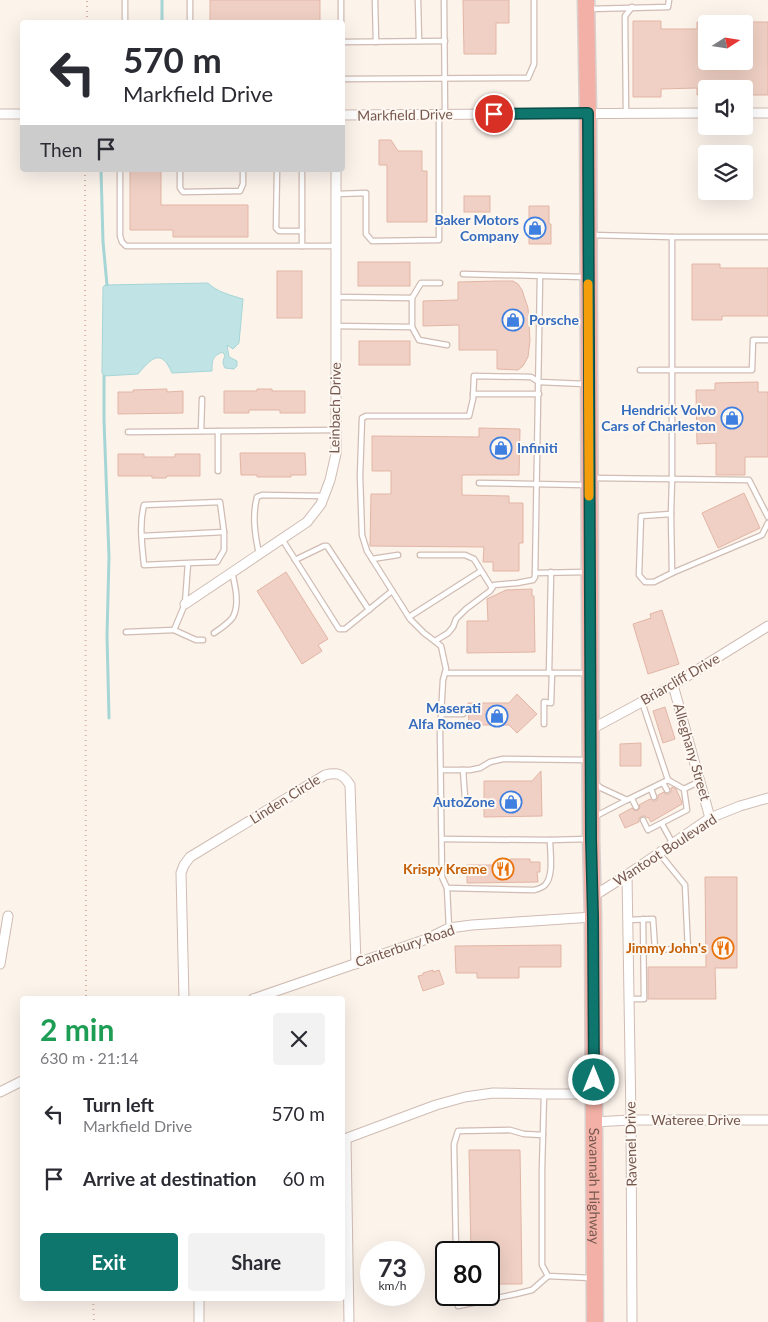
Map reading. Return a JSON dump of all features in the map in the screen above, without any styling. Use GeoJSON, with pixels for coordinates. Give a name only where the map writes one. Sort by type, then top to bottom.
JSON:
{"type":"FeatureCollection","features":[{"type":"Feature","properties":{"kind":"highway","name":"Savannah Highway"},"geometry":{"type":"LineString","coordinates":[[586,5],[595,1322]]}},
{"type":"Feature","properties":{"kind":"street","name":"Markfield Drive"},"geometry":{"type":"LineString","coordinates":[[345,115],[698,113]]}},
{"type":"Feature","properties":{"kind":"street"},"geometry":{"type":"LineString","coordinates":[[753,113],[768,113]]}},
{"type":"Feature","properties":{"kind":"street"},"geometry":{"type":"LineString","coordinates":[[0,114],[20,114]]}},
{"type":"Feature","properties":{"kind":"street","name":"Leinbach Drive"},"geometry":{"type":"LineString","coordinates":[[185,604],[307,522],[321,504],[330,480],[336,454],[336,172]]}},
{"type":"Feature","properties":{"kind":"street","name":"Briarcliff Drive"},"geometry":{"type":"LineString","coordinates":[[590,730],[673,685],[768,626]]}},
{"type":"Feature","properties":{"kind":"street","name":"Alleghany Street"},"geometry":{"type":"LineString","coordinates":[[673,685],[710,818]]}},
{"type":"Feature","properties":{"kind":"street","name":"Linden Circle"},"geometry":{"type":"LineString","coordinates":[[184,996],[181,873],[184,865],[190,857],[325,775],[333,773],[340,774],[346,778],[350,785],[356,964]]}},
{"type":"Feature","properties":{"kind":"street","name":"Wantoot Boulevard"},"geometry":{"type":"LineString","coordinates":[[592,897],[627,876],[710,818],[740,806],[768,798]]}},
{"type":"Feature","properties":{"kind":"street","name":"Ravenel Drive"},"geometry":{"type":"LineString","coordinates":[[627,876],[632,1322]]}},
{"type":"Feature","properties":{"kind":"street"},"geometry":{"type":"LineString","coordinates":[[0,964],[8,916]]}},
{"type":"Feature","properties":{"kind":"street","name":"Canterbury Road"},"geometry":{"type":"LineString","coordinates":[[262,996],[427,939],[449,928],[593,917]]}},
{"type":"Feature","properties":{"kind":"street"},"geometry":{"type":"LineString","coordinates":[[0,1092],[20,1081]]}},
{"type":"Feature","properties":{"kind":"street"},"geometry":{"type":"LineString","coordinates":[[345,1140],[436,1105],[465,1097],[493,1092],[593,1094]]}},
{"type":"Feature","properties":{"kind":"street","name":"Wateree Drive"},"geometry":{"type":"LineString","coordinates":[[593,1122],[631,1120],[768,1120]]}},
{"type":"Feature","properties":{"kind":"street"},"geometry":{"type":"LineString","coordinates":[[345,1176],[349,1322]]}},
{"type":"Feature","properties":{"kind":"street"},"geometry":{"type":"LineString","coordinates":[[199,1301],[199,1322]]}},
{"type":"Feature","properties":{"kind":"lane"},"geometry":{"type":"LineString","coordinates":[[125,0],[125,20]]}},
{"type":"Feature","properties":{"kind":"lane"},"geometry":{"type":"LineString","coordinates":[[190,0],[190,20]]}},
{"type":"Feature","properties":{"kind":"lane"},"geometry":{"type":"LineString","coordinates":[[341,0],[341,20]]}},
{"type":"Feature","properties":{"kind":"lane"},"geometry":{"type":"LineString","coordinates":[[375,0],[376,42]]}},
{"type":"Feature","properties":{"kind":"lane"},"geometry":{"type":"LineString","coordinates":[[418,0],[419,41]]}},
{"type":"Feature","properties":{"kind":"lane"},"geometry":{"type":"LineString","coordinates":[[336,194],[366,193],[366,234],[372,241],[439,240],[442,114],[445,78],[444,0]]}},
{"type":"Feature","properties":{"kind":"lane"},"geometry":{"type":"LineString","coordinates":[[345,79],[528,78],[534,64],[534,0]]}},
{"type":"Feature","properties":{"kind":"lane"},"geometry":{"type":"LineString","coordinates":[[586,5],[668,7],[668,0]]}},
{"type":"Feature","properties":{"kind":"lane"},"geometry":{"type":"LineString","coordinates":[[626,113],[625,16],[632,7]]}},
{"type":"Feature","properties":{"kind":"lane"},"geometry":{"type":"LineString","coordinates":[[345,42],[445,41]]}},
{"type":"Feature","properties":{"kind":"lane"},"geometry":{"type":"LineString","coordinates":[[120,172],[120,236],[126,246],[336,246]]}},
{"type":"Feature","properties":{"kind":"lane"},"geometry":{"type":"LineString","coordinates":[[180,172],[180,188],[183,192],[240,191],[243,184],[243,172]]}},
{"type":"Feature","properties":{"kind":"lane"},"geometry":{"type":"LineString","coordinates":[[277,172],[276,228],[279,231],[302,231]]}},
{"type":"Feature","properties":{"kind":"lane"},"geometry":{"type":"LineString","coordinates":[[302,172],[302,246]]}},
{"type":"Feature","properties":{"kind":"lane"},"geometry":{"type":"LineString","coordinates":[[588,235],[768,237]]}},
{"type":"Feature","properties":{"kind":"lane"},"geometry":{"type":"LineString","coordinates":[[672,237],[672,573]]}},
{"type":"Feature","properties":{"kind":"lane"},"geometry":{"type":"LineString","coordinates":[[463,274],[588,277]]}},
{"type":"Feature","properties":{"kind":"lane"},"geometry":{"type":"LineString","coordinates":[[435,641],[448,633],[456,619],[466,608],[490,591],[494,585],[517,584],[532,580],[536,573],[540,276]]}},
{"type":"Feature","properties":{"kind":"lane"},"geometry":{"type":"LineString","coordinates":[[440,283],[421,283],[412,298],[412,327],[419,340],[447,345]]}},
{"type":"Feature","properties":{"kind":"lane"},"geometry":{"type":"LineString","coordinates":[[336,298],[412,298]]}},
{"type":"Feature","properties":{"kind":"lane"},"geometry":{"type":"LineString","coordinates":[[336,326],[412,327]]}},
{"type":"Feature","properties":{"kind":"lane"},"geometry":{"type":"LineString","coordinates":[[640,370],[752,370],[753,340],[768,340]]}},
{"type":"Feature","properties":{"kind":"lane"},"geometry":{"type":"LineString","coordinates":[[449,928],[447,888],[442,877],[441,714],[443,680],[446,669],[441,646],[424,633],[409,617],[366,551],[362,535],[360,476],[362,418],[366,416],[469,416],[474,376],[530,377],[539,382],[589,384]]}},
{"type":"Feature","properties":{"kind":"lane"},"geometry":{"type":"LineString","coordinates":[[473,394],[539,394]]}},
{"type":"Feature","properties":{"kind":"lane"},"geometry":{"type":"LineString","coordinates":[[201,431],[202,399]]}},
{"type":"Feature","properties":{"kind":"lane"},"geometry":{"type":"LineString","coordinates":[[128,432],[336,430]]}},
{"type":"Feature","properties":{"kind":"lane"},"geometry":{"type":"LineString","coordinates":[[218,431],[218,471]]}},
{"type":"Feature","properties":{"kind":"lane"},"geometry":{"type":"LineString","coordinates":[[479,483],[672,479],[749,480],[768,517]]}},
{"type":"Feature","properties":{"kind":"lane"},"geometry":{"type":"LineString","coordinates":[[259,554],[254,530],[258,497],[262,495],[324,496]]}},
{"type":"Feature","properties":{"kind":"lane"},"geometry":{"type":"LineString","coordinates":[[220,502],[224,550],[217,562],[144,565],[142,536],[144,505],[220,502]]}},
{"type":"Feature","properties":{"kind":"lane"},"geometry":{"type":"LineString","coordinates":[[671,514],[641,516],[639,575],[645,582],[654,582],[762,535],[768,523]]}},
{"type":"Feature","properties":{"kind":"lane"},"geometry":{"type":"LineString","coordinates":[[142,536],[224,532]]}},
{"type":"Feature","properties":{"kind":"lane"},"geometry":{"type":"LineString","coordinates":[[282,539],[340,629],[345,629],[392,591]]}},
{"type":"Feature","properties":{"kind":"lane"},"geometry":{"type":"LineString","coordinates":[[295,560],[324,546],[328,546],[369,610]]}},
{"type":"Feature","properties":{"kind":"lane"},"geometry":{"type":"LineString","coordinates":[[372,559],[398,555]]}},
{"type":"Feature","properties":{"kind":"lane"},"geometry":{"type":"LineString","coordinates":[[420,555],[466,555],[474,559],[492,588]]}},
{"type":"Feature","properties":{"kind":"lane"},"geometry":{"type":"LineString","coordinates":[[174,630],[185,604],[188,563]]}},
{"type":"Feature","properties":{"kind":"lane"},"geometry":{"type":"LineString","coordinates":[[409,617],[481,570]]}},
{"type":"Feature","properties":{"kind":"lane"},"geometry":{"type":"LineString","coordinates":[[214,633],[223,627],[233,616],[236,601],[232,572]]}},
{"type":"Feature","properties":{"kind":"lane"},"geometry":{"type":"LineString","coordinates":[[544,724],[544,702],[551,702],[551,572]]}},
{"type":"Feature","properties":{"kind":"lane"},"geometry":{"type":"LineString","coordinates":[[536,573],[590,572]]}},
{"type":"Feature","properties":{"kind":"lane"},"geometry":{"type":"LineString","coordinates":[[126,632],[174,630],[196,640],[203,640]]}},
{"type":"Feature","properties":{"kind":"lane"},"geometry":{"type":"LineString","coordinates":[[445,673],[590,673]]}},
{"type":"Feature","properties":{"kind":"lane"},"geometry":{"type":"LineString","coordinates":[[642,702],[667,790]]}},
{"type":"Feature","properties":{"kind":"lane"},"geometry":{"type":"LineString","coordinates":[[441,714],[462,714]]}},
{"type":"Feature","properties":{"kind":"lane"},"geometry":{"type":"LineString","coordinates":[[441,770],[480,768],[490,762],[503,759],[591,760]]}},
{"type":"Feature","properties":{"kind":"lane"},"geometry":{"type":"LineString","coordinates":[[464,770],[464,798]]}},
{"type":"Feature","properties":{"kind":"lane"},"geometry":{"type":"LineString","coordinates":[[591,780],[601,788],[630,799],[636,806]]}},
{"type":"Feature","properties":{"kind":"lane"},"geometry":{"type":"LineString","coordinates":[[591,818],[666,782],[684,789],[700,781]]}},
{"type":"Feature","properties":{"kind":"lane"},"geometry":{"type":"LineString","coordinates":[[651,789],[654,797]]}},
{"type":"Feature","properties":{"kind":"lane"},"geometry":{"type":"LineString","coordinates":[[643,820],[648,830],[687,810],[684,789]]}},
{"type":"Feature","properties":{"kind":"lane"},"geometry":{"type":"LineString","coordinates":[[676,808],[679,814]]}},
{"type":"Feature","properties":{"kind":"lane"},"geometry":{"type":"LineString","coordinates":[[663,815],[673,844]]}},
{"type":"Feature","properties":{"kind":"lane"},"geometry":{"type":"LineString","coordinates":[[442,839],[591,839]]}},
{"type":"Feature","properties":{"kind":"lane"},"geometry":{"type":"LineString","coordinates":[[447,888],[534,890],[544,887],[550,874],[550,840]]}},
{"type":"Feature","properties":{"kind":"lane"},"geometry":{"type":"LineString","coordinates":[[627,920],[653,919],[655,949],[688,950],[685,885],[659,853]]}},
{"type":"Feature","properties":{"kind":"lane"},"geometry":{"type":"LineString","coordinates":[[629,999],[644,999],[643,919]]}},
{"type":"Feature","properties":{"kind":"lane"},"geometry":{"type":"LineString","coordinates":[[544,1094],[542,1265],[548,1276]]}},
{"type":"Feature","properties":{"kind":"lane"},"geometry":{"type":"LineString","coordinates":[[456,1241],[454,1144],[458,1131],[510,1130],[524,1134],[543,1135]]}},
{"type":"Feature","properties":{"kind":"lane"},"geometry":{"type":"LineString","coordinates":[[500,1297],[532,1290],[548,1276],[595,1278]]}},
{"type":"Feature","properties":{"kind":"path"},"geometry":{"type":"LineString","coordinates":[[87,20],[88,0]]}},
{"type":"Feature","properties":{"kind":"path"},"geometry":{"type":"LineString","coordinates":[[85,172],[86,996]]}},
{"type":"Feature","properties":{"kind":"path"},"geometry":{"type":"LineString","coordinates":[[93,1301],[94,1322]]}},
{"type":"Feature","properties":{"kind":"water"},"geometry":{"type":"Polygon","coordinates":[[[208,283],[220,291],[243,299],[239,343],[233,349],[227,345],[229,357],[237,361],[237,366],[234,369],[225,368],[223,365],[225,356],[223,352],[213,359],[212,371],[172,373],[164,360],[156,358],[138,374],[104,376],[102,373],[103,287],[105,285],[208,283]]]}},
{"type":"Feature","properties":{"kind":"building"},"geometry":{"type":"Polygon","coordinates":[[[210,0],[320,0],[320,20],[210,20],[210,0]]]}},
{"type":"Feature","properties":{"kind":"building"},"geometry":{"type":"Polygon","coordinates":[[[463,0],[509,0],[509,23],[496,23],[496,54],[464,54],[463,0]]]}},
{"type":"Feature","properties":{"kind":"building"},"geometry":{"type":"Polygon","coordinates":[[[633,21],[661,21],[661,29],[697,29],[698,22],[698,70],[753,70],[753,22],[768,22],[768,95],[753,95],[753,80],[698,80],[698,95],[697,88],[661,89],[661,97],[633,97],[633,21]]]}},
{"type":"Feature","properties":{"kind":"building"},"geometry":{"type":"Polygon","coordinates":[[[379,140],[391,140],[398,151],[422,151],[422,171],[427,171],[427,222],[387,222],[387,165],[379,165],[379,140]]]}},
{"type":"Feature","properties":{"kind":"building"},"geometry":{"type":"Polygon","coordinates":[[[130,172],[161,172],[161,205],[248,205],[248,237],[173,237],[173,230],[130,230],[130,172]]]}},
{"type":"Feature","properties":{"kind":"building"},"geometry":{"type":"Polygon","coordinates":[[[464,196],[490,196],[490,212],[464,212],[464,196]]]}},
{"type":"Feature","properties":{"kind":"building"},"geometry":{"type":"Polygon","coordinates":[[[529,206],[549,206],[551,244],[529,244],[529,206]]]}},
{"type":"Feature","properties":{"kind":"building"},"geometry":{"type":"Polygon","coordinates":[[[358,262],[410,262],[410,286],[358,286],[358,262]]]}},
{"type":"Feature","properties":{"kind":"building"},"geometry":{"type":"Polygon","coordinates":[[[692,264],[720,264],[720,268],[768,268],[768,316],[722,316],[722,320],[692,320],[692,264]]]}},
{"type":"Feature","properties":{"kind":"building"},"geometry":{"type":"Polygon","coordinates":[[[277,271],[302,271],[302,318],[277,318],[277,271]]]}},
{"type":"Feature","properties":{"kind":"building"},"geometry":{"type":"Polygon","coordinates":[[[513,281],[522,290],[528,308],[530,340],[528,357],[523,366],[518,370],[497,369],[497,350],[459,350],[459,325],[423,326],[423,301],[458,300],[458,282],[513,281]]]}},
{"type":"Feature","properties":{"kind":"building"},"geometry":{"type":"Polygon","coordinates":[[[359,341],[410,341],[410,365],[359,365],[359,341]]]}},
{"type":"Feature","properties":{"kind":"building","name":"Hendrick Volvo Cars of Charleston"},"geometry":{"type":"Polygon","coordinates":[[[758,382],[758,392],[768,392],[768,457],[745,457],[745,475],[716,475],[716,443],[697,444],[696,390],[715,390],[715,383],[758,382]]]}},
{"type":"Feature","properties":{"kind":"building"},"geometry":{"type":"Polygon","coordinates":[[[167,389],[167,392],[183,391],[183,413],[118,414],[118,392],[167,389]]]}},
{"type":"Feature","properties":{"kind":"building"},"geometry":{"type":"Polygon","coordinates":[[[257,389],[305,391],[305,413],[280,413],[280,410],[249,410],[249,413],[224,413],[224,391],[257,391],[257,389]]]}},
{"type":"Feature","properties":{"kind":"building"},"geometry":{"type":"Polygon","coordinates":[[[479,428],[520,429],[519,475],[462,475],[462,495],[509,496],[509,503],[523,503],[523,543],[519,543],[519,571],[493,571],[493,562],[483,562],[484,547],[370,546],[371,494],[391,494],[391,471],[372,471],[372,436],[479,437],[479,428]]]}},
{"type":"Feature","properties":{"kind":"building"},"geometry":{"type":"Polygon","coordinates":[[[240,453],[305,453],[306,475],[257,477],[257,475],[241,475],[240,453]]]}},
{"type":"Feature","properties":{"kind":"building"},"geometry":{"type":"Polygon","coordinates":[[[118,454],[144,454],[144,457],[175,457],[175,454],[200,454],[200,476],[152,478],[152,476],[118,476],[118,454]]]}},
{"type":"Feature","properties":{"kind":"building"},"geometry":{"type":"Polygon","coordinates":[[[744,493],[760,528],[718,548],[702,513],[744,493]]]}},
{"type":"Feature","properties":{"kind":"building"},"geometry":{"type":"Polygon","coordinates":[[[286,572],[328,639],[318,645],[322,651],[302,664],[257,591],[286,572]]]}},
{"type":"Feature","properties":{"kind":"building"},"geometry":{"type":"Polygon","coordinates":[[[532,589],[532,596],[534,596],[535,652],[467,653],[467,621],[488,621],[487,599],[506,590],[532,589]]]}},
{"type":"Feature","properties":{"kind":"building"},"geometry":{"type":"Polygon","coordinates":[[[662,610],[679,664],[648,674],[633,624],[651,618],[650,614],[662,610]]]}},
{"type":"Feature","properties":{"kind":"building"},"geometry":{"type":"Polygon","coordinates":[[[517,694],[537,714],[517,733],[509,725],[469,725],[468,703],[509,703],[517,694]]]}},
{"type":"Feature","properties":{"kind":"building"},"geometry":{"type":"Polygon","coordinates":[[[665,707],[675,739],[663,743],[653,711],[665,707]]]}},
{"type":"Feature","properties":{"kind":"building"},"geometry":{"type":"Polygon","coordinates":[[[641,743],[641,766],[620,766],[620,744],[641,743]]]}},
{"type":"Feature","properties":{"kind":"building"},"geometry":{"type":"Polygon","coordinates":[[[541,771],[542,816],[484,817],[484,781],[532,781],[541,771]]]}},
{"type":"Feature","properties":{"kind":"building"},"geometry":{"type":"Polygon","coordinates":[[[673,787],[676,789],[682,804],[651,822],[648,817],[642,816],[639,818],[639,822],[625,828],[619,815],[632,808],[635,811],[638,810],[640,808],[639,805],[650,799],[656,801],[658,795],[664,792],[669,794],[673,787]]]}},
{"type":"Feature","properties":{"kind":"building","name":"Krispy Kreme"},"geometry":{"type":"Polygon","coordinates":[[[510,859],[530,859],[530,862],[540,862],[540,872],[537,872],[538,882],[467,883],[467,865],[498,865],[498,863],[510,862],[510,859]]]}},
{"type":"Feature","properties":{"kind":"building"},"geometry":{"type":"Polygon","coordinates":[[[705,877],[737,877],[737,968],[715,968],[716,999],[648,999],[648,967],[706,967],[705,877]]]}},
{"type":"Feature","properties":{"kind":"building"},"geometry":{"type":"Polygon","coordinates":[[[561,945],[561,967],[519,967],[519,978],[477,978],[477,973],[456,973],[455,946],[561,945]]]}},
{"type":"Feature","properties":{"kind":"building"},"geometry":{"type":"Polygon","coordinates":[[[433,970],[433,972],[439,970],[444,984],[423,991],[418,976],[433,970]]]}},
{"type":"Feature","properties":{"kind":"building"},"geometry":{"type":"Polygon","coordinates":[[[469,1150],[520,1150],[522,1284],[500,1284],[500,1241],[471,1241],[469,1150]]]}},
{"type":"Feature","properties":{"kind":"waterway"},"geometry":{"type":"LineString","coordinates":[[162,0],[162,20]]}},
{"type":"Feature","properties":{"kind":"waterway"},"geometry":{"type":"LineString","coordinates":[[101,172],[103,242],[107,285]]}},
{"type":"Feature","properties":{"kind":"waterway"},"geometry":{"type":"LineString","coordinates":[[104,376],[109,557],[107,635],[109,718]]}},
{"type":"Feature","properties":{"kind":"slow traffic"},"geometry":{"type":"LineString","coordinates":[[588,284],[589,496]]}},
{"type":"Feature","properties":{"kind":"place","name":"Baker Motors Company"},"geometry":{"type":"Point","coordinates":[535,228]}},
{"type":"Feature","properties":{"kind":"place","name":"Porsche"},"geometry":{"type":"Point","coordinates":[513,320]}},
{"type":"Feature","properties":{"kind":"place","name":"Hendrick Volvo Cars of Charleston"},"geometry":{"type":"Point","coordinates":[732,418]}},
{"type":"Feature","properties":{"kind":"place","name":"Infiniti"},"geometry":{"type":"Point","coordinates":[501,448]}},
{"type":"Feature","properties":{"kind":"place","name":"Maserati Alfa Romeo"},"geometry":{"type":"Point","coordinates":[497,716]}},
{"type":"Feature","properties":{"kind":"place","name":"AutoZone"},"geometry":{"type":"Point","coordinates":[511,802]}},
{"type":"Feature","properties":{"kind":"place","name":"Krispy Kreme"},"geometry":{"type":"Point","coordinates":[503,869]}},
{"type":"Feature","properties":{"kind":"place","name":"Jimmy John's"},"geometry":{"type":"Point","coordinates":[723,948]}},
{"type":"Feature","properties":{"kind":"route"},"geometry":{"type":"LineString","coordinates":[[494,114],[588,113],[590,711],[594,1080]]}}]}
